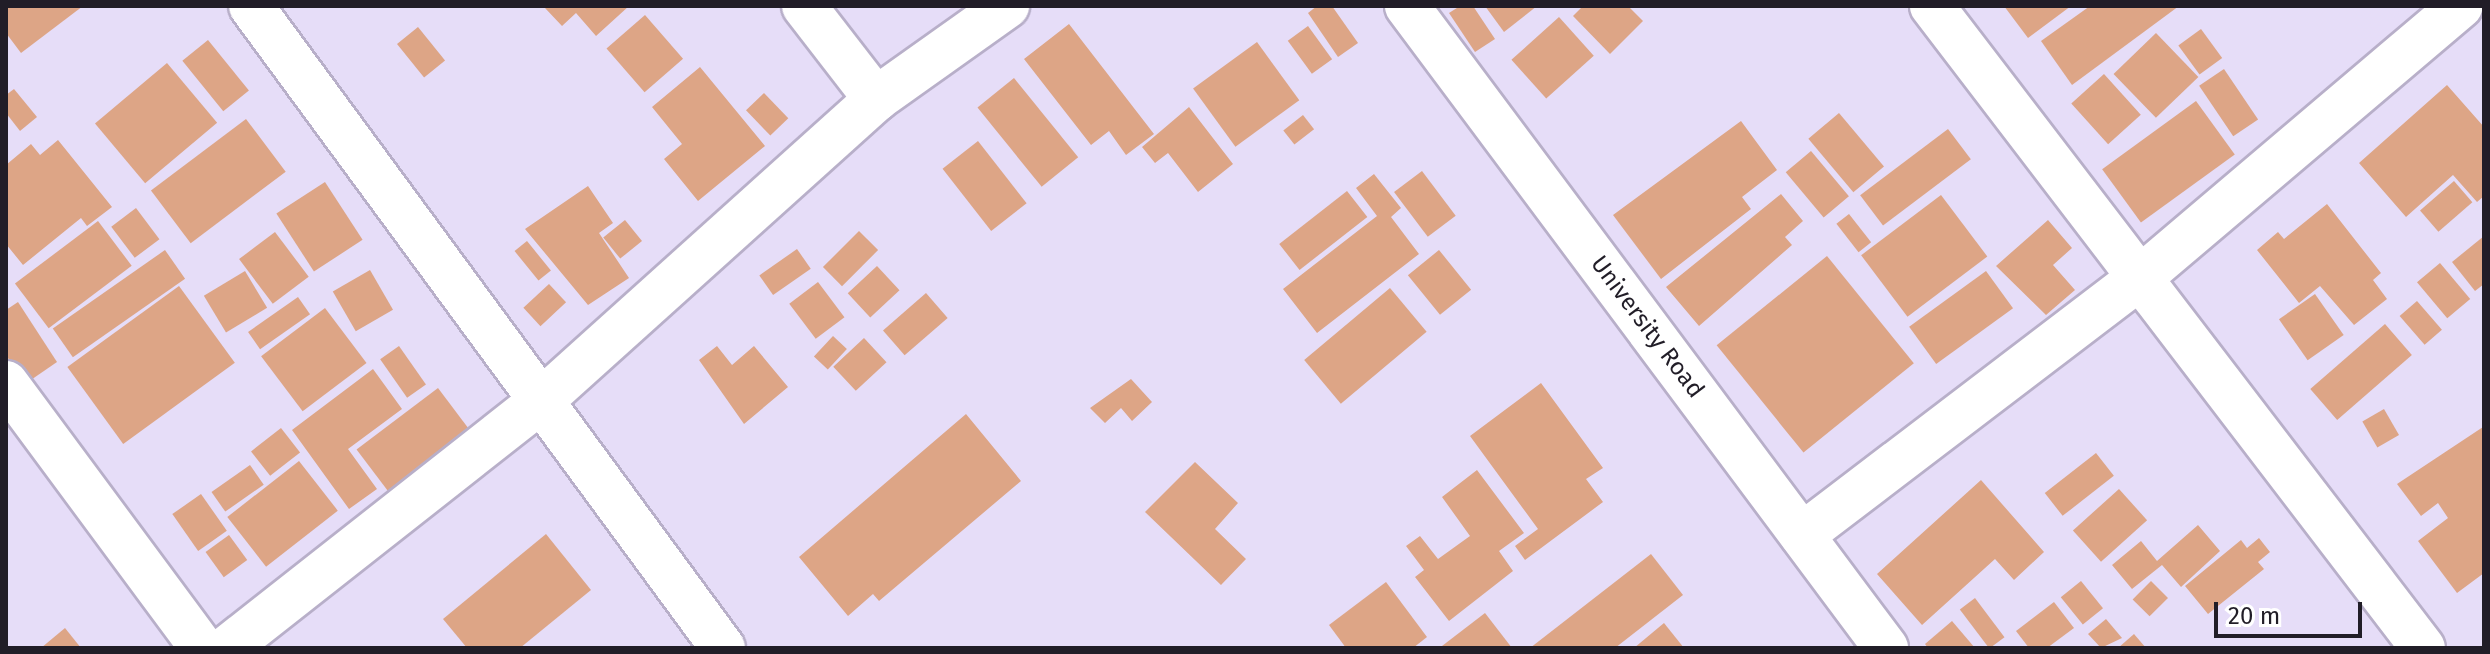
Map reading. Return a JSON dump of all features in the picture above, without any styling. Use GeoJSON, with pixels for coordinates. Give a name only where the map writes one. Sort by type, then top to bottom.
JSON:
{"type":"FeatureCollection","features":[{"type":"Feature","properties":{"kind":"street"},"geometry":{"type":"LineString","coordinates":[[251,6],[723,648]]}},
{"type":"Feature","properties":{"kind":"street"},"geometry":{"type":"LineString","coordinates":[[804,6],[876,99]]}},
{"type":"Feature","properties":{"kind":"street"},"geometry":{"type":"LineString","coordinates":[[227,648],[541,401],[876,99],[1007,6]]}},
{"type":"Feature","properties":{"kind":"street","name":"University Road"},"geometry":{"type":"LineString","coordinates":[[1407,6],[1886,648]]}},
{"type":"Feature","properties":{"kind":"street"},"geometry":{"type":"LineString","coordinates":[[1932,6],[2423,648]]}},
{"type":"Feature","properties":{"kind":"street"},"geometry":{"type":"LineString","coordinates":[[1802,535],[2141,277],[2462,6],[2484,33]]}},
{"type":"Feature","properties":{"kind":"street"},"geometry":{"type":"LineString","coordinates":[[6,383],[202,648]]}},
{"type":"Feature","properties":{"kind":"building"},"geometry":{"type":"Polygon","coordinates":[[[6,6],[83,6],[21,53],[6,33],[6,6]]]}},
{"type":"Feature","properties":{"kind":"building"},"geometry":{"type":"Polygon","coordinates":[[[629,6],[596,36],[576,13],[562,26],[545,8],[629,6]]]}},
{"type":"Feature","properties":{"kind":"building"},"geometry":{"type":"Polygon","coordinates":[[[1317,6],[1332,6],[1358,43],[1338,57],[1308,13],[1317,6]]]}},
{"type":"Feature","properties":{"kind":"building"},"geometry":{"type":"Polygon","coordinates":[[[1460,6],[1473,6],[1495,39],[1475,52],[1449,13],[1460,6]]]}},
{"type":"Feature","properties":{"kind":"building"},"geometry":{"type":"Polygon","coordinates":[[[1485,6],[1537,6],[1504,32],[1485,6]]]}},
{"type":"Feature","properties":{"kind":"building"},"geometry":{"type":"Polygon","coordinates":[[[1583,6],[1628,6],[1643,21],[1610,54],[1573,16],[1583,6]]]}},
{"type":"Feature","properties":{"kind":"building"},"geometry":{"type":"Polygon","coordinates":[[[2004,6],[2071,6],[2028,38],[2004,6]]]}},
{"type":"Feature","properties":{"kind":"building"},"geometry":{"type":"Polygon","coordinates":[[[2090,6],[2179,6],[2072,85],[2041,41],[2090,6]]]}},
{"type":"Feature","properties":{"kind":"building"},"geometry":{"type":"Polygon","coordinates":[[[645,15],[683,59],[645,92],[607,48],[645,15]]]}},
{"type":"Feature","properties":{"kind":"building"},"geometry":{"type":"Polygon","coordinates":[[[1559,17],[1594,56],[1546,98],[1511,60],[1559,17]]]}},
{"type":"Feature","properties":{"kind":"building"},"geometry":{"type":"Polygon","coordinates":[[[1069,24],[1154,134],[1126,155],[1109,131],[1091,145],[1024,59],[1069,24]]]}},
{"type":"Feature","properties":{"kind":"building"},"geometry":{"type":"Polygon","coordinates":[[[1308,26],[1332,59],[1312,74],[1288,41],[1308,26]]]}},
{"type":"Feature","properties":{"kind":"building"},"geometry":{"type":"Polygon","coordinates":[[[418,27],[445,60],[424,77],[397,44],[418,27]]]}},
{"type":"Feature","properties":{"kind":"building"},"geometry":{"type":"Polygon","coordinates":[[[2201,29],[2222,58],[2200,75],[2178,45],[2201,29]]]}},
{"type":"Feature","properties":{"kind":"building"},"geometry":{"type":"Polygon","coordinates":[[[2156,33],[2198,77],[2156,118],[2114,74],[2156,33]]]}},
{"type":"Feature","properties":{"kind":"building"},"geometry":{"type":"Polygon","coordinates":[[[208,40],[249,91],[223,111],[182,61],[208,40]]]}},
{"type":"Feature","properties":{"kind":"building"},"geometry":{"type":"Polygon","coordinates":[[[1257,42],[1299,100],[1235,147],[1193,88],[1257,42]]]}},
{"type":"Feature","properties":{"kind":"building"},"geometry":{"type":"Polygon","coordinates":[[[167,63],[217,123],[145,183],[95,123],[167,63]]]}},
{"type":"Feature","properties":{"kind":"building"},"geometry":{"type":"Polygon","coordinates":[[[700,67],[765,146],[698,201],[664,159],[682,144],[652,107],[700,67]]]}},
{"type":"Feature","properties":{"kind":"building"},"geometry":{"type":"Polygon","coordinates":[[[2224,69],[2258,120],[2233,136],[2199,86],[2224,69]]]}},
{"type":"Feature","properties":{"kind":"building"},"geometry":{"type":"Polygon","coordinates":[[[2104,74],[2141,115],[2108,144],[2071,103],[2104,74]]]}},
{"type":"Feature","properties":{"kind":"building"},"geometry":{"type":"Polygon","coordinates":[[[1014,78],[1078,157],[1042,187],[977,108],[1014,78]]]}},
{"type":"Feature","properties":{"kind":"building"},"geometry":{"type":"Polygon","coordinates":[[[2447,85],[2484,127],[2484,196],[2477,202],[2453,175],[2406,217],[2359,163],[2447,85]]]}},
{"type":"Feature","properties":{"kind":"building"},"geometry":{"type":"Polygon","coordinates":[[[14,89],[37,117],[20,131],[6,113],[6,95],[14,89]]]}},
{"type":"Feature","properties":{"kind":"building"},"geometry":{"type":"Polygon","coordinates":[[[764,93],[788,118],[770,136],[746,110],[764,93]]]}},
{"type":"Feature","properties":{"kind":"building"},"geometry":{"type":"Polygon","coordinates":[[[2196,101],[2235,154],[2141,223],[2102,169],[2196,101]]]}},
{"type":"Feature","properties":{"kind":"building"},"geometry":{"type":"Polygon","coordinates":[[[1189,107],[1233,164],[1198,192],[1168,153],[1155,163],[1142,147],[1189,107]]]}},
{"type":"Feature","properties":{"kind":"building"},"geometry":{"type":"Polygon","coordinates":[[[1839,113],[1884,167],[1853,192],[1808,139],[1839,113]]]}},
{"type":"Feature","properties":{"kind":"building"},"geometry":{"type":"Polygon","coordinates":[[[1303,115],[1314,129],[1294,145],[1283,130],[1303,115]]]}},
{"type":"Feature","properties":{"kind":"building"},"geometry":{"type":"Polygon","coordinates":[[[246,119],[286,172],[191,243],[151,191],[246,119]]]}},
{"type":"Feature","properties":{"kind":"building"},"geometry":{"type":"Polygon","coordinates":[[[1741,121],[1777,170],[1742,197],[1751,209],[1661,279],[1613,215],[1741,121]]]}},
{"type":"Feature","properties":{"kind":"building"},"geometry":{"type":"Polygon","coordinates":[[[1948,129],[1971,159],[1883,226],[1860,195],[1948,129]]]}},
{"type":"Feature","properties":{"kind":"building"},"geometry":{"type":"Polygon","coordinates":[[[58,140],[112,207],[87,226],[81,218],[23,265],[6,244],[6,165],[31,144],[40,155],[58,140]]]}},
{"type":"Feature","properties":{"kind":"building"},"geometry":{"type":"Polygon","coordinates":[[[978,141],[1027,203],[991,231],[943,169],[978,141]]]}},
{"type":"Feature","properties":{"kind":"building"},"geometry":{"type":"Polygon","coordinates":[[[1811,151],[1849,196],[1824,217],[1786,172],[1811,151]]]}},
{"type":"Feature","properties":{"kind":"building"},"geometry":{"type":"Polygon","coordinates":[[[1422,171],[1456,216],[1428,237],[1394,192],[1422,171]]]}},
{"type":"Feature","properties":{"kind":"building"},"geometry":{"type":"Polygon","coordinates":[[[1374,174],[1401,208],[1391,217],[1419,254],[1317,333],[1283,289],[1377,216],[1356,188],[1374,174]]]}},
{"type":"Feature","properties":{"kind":"building"},"geometry":{"type":"Polygon","coordinates":[[[2454,181],[2472,202],[2438,232],[2420,211],[2454,181]]]}},
{"type":"Feature","properties":{"kind":"building"},"geometry":{"type":"Polygon","coordinates":[[[325,182],[363,240],[314,271],[276,214],[325,182]]]}},
{"type":"Feature","properties":{"kind":"building"},"geometry":{"type":"Polygon","coordinates":[[[588,186],[613,223],[599,233],[629,278],[588,305],[525,229],[588,186]]]}},
{"type":"Feature","properties":{"kind":"building"},"geometry":{"type":"Polygon","coordinates":[[[1347,191],[1367,217],[1300,270],[1279,244],[1347,191]]]}},
{"type":"Feature","properties":{"kind":"building"},"geometry":{"type":"Polygon","coordinates":[[[1781,194],[1803,221],[1785,237],[1792,245],[1699,326],[1666,287],[1781,194]]]}},
{"type":"Feature","properties":{"kind":"building"},"geometry":{"type":"Polygon","coordinates":[[[1941,195],[1987,256],[1907,317],[1861,255],[1941,195]]]}},
{"type":"Feature","properties":{"kind":"building"},"geometry":{"type":"Polygon","coordinates":[[[2327,204],[2381,273],[2373,280],[2387,299],[2354,325],[2320,286],[2299,303],[2257,250],[2278,232],[2284,239],[2327,204]]]}},
{"type":"Feature","properties":{"kind":"building"},"geometry":{"type":"Polygon","coordinates":[[[136,208],[159,239],[135,258],[111,227],[136,208]]]}},
{"type":"Feature","properties":{"kind":"building"},"geometry":{"type":"Polygon","coordinates":[[[1849,214],[1871,242],[1859,252],[1836,224],[1849,214]]]}},
{"type":"Feature","properties":{"kind":"building"},"geometry":{"type":"Polygon","coordinates":[[[625,220],[642,241],[620,259],[603,238],[625,220]]]}},
{"type":"Feature","properties":{"kind":"building"},"geometry":{"type":"Polygon","coordinates":[[[2048,220],[2072,248],[2053,265],[2075,290],[2046,315],[1996,266],[2048,220]]]}},
{"type":"Feature","properties":{"kind":"building"},"geometry":{"type":"Polygon","coordinates":[[[98,221],[132,266],[49,328],[15,284],[98,221]]]}},
{"type":"Feature","properties":{"kind":"building"},"geometry":{"type":"Polygon","coordinates":[[[859,231],[878,250],[842,286],[823,267],[859,231]]]}},
{"type":"Feature","properties":{"kind":"building"},"geometry":{"type":"Polygon","coordinates":[[[275,232],[309,277],[273,304],[239,259],[275,232]]]}},
{"type":"Feature","properties":{"kind":"building"},"geometry":{"type":"Polygon","coordinates":[[[2484,236],[2484,284],[2475,291],[2452,262],[2484,236]]]}},
{"type":"Feature","properties":{"kind":"building"},"geometry":{"type":"Polygon","coordinates":[[[527,241],[551,271],[538,281],[515,251],[527,241]]]}},
{"type":"Feature","properties":{"kind":"building"},"geometry":{"type":"Polygon","coordinates":[[[797,249],[811,269],[773,295],[759,275],[797,249]]]}},
{"type":"Feature","properties":{"kind":"building"},"geometry":{"type":"Polygon","coordinates":[[[165,250],[185,279],[73,357],[53,329],[165,250]]]}},
{"type":"Feature","properties":{"kind":"building"},"geometry":{"type":"Polygon","coordinates":[[[1439,250],[1471,290],[1440,315],[1408,275],[1439,250]]]}},
{"type":"Feature","properties":{"kind":"building"},"geometry":{"type":"Polygon","coordinates":[[[1827,256],[1914,363],[1803,453],[1717,345],[1827,256]]]}},
{"type":"Feature","properties":{"kind":"building"},"geometry":{"type":"Polygon","coordinates":[[[2440,263],[2470,299],[2447,318],[2417,282],[2440,263]]]}},
{"type":"Feature","properties":{"kind":"building"},"geometry":{"type":"Polygon","coordinates":[[[877,266],[900,290],[870,317],[848,293],[877,266]]]}},
{"type":"Feature","properties":{"kind":"building"},"geometry":{"type":"Polygon","coordinates":[[[370,270],[393,310],[356,331],[333,292],[370,270]]]}},
{"type":"Feature","properties":{"kind":"building"},"geometry":{"type":"Polygon","coordinates":[[[245,271],[267,308],[226,333],[204,296],[245,271]]]}},
{"type":"Feature","properties":{"kind":"building"},"geometry":{"type":"Polygon","coordinates":[[[1986,271],[2013,308],[1936,364],[1909,327],[1986,271]]]}},
{"type":"Feature","properties":{"kind":"building"},"geometry":{"type":"Polygon","coordinates":[[[818,282],[844,317],[816,339],[789,304],[818,282]]]}},
{"type":"Feature","properties":{"kind":"building"},"geometry":{"type":"Polygon","coordinates":[[[549,284],[566,302],[540,326],[523,308],[549,284]]]}},
{"type":"Feature","properties":{"kind":"building"},"geometry":{"type":"Polygon","coordinates":[[[179,286],[235,363],[123,444],[67,367],[179,286]]]}},
{"type":"Feature","properties":{"kind":"building"},"geometry":{"type":"Polygon","coordinates":[[[1390,288],[1427,332],[1341,404],[1304,360],[1390,288]]]}},
{"type":"Feature","properties":{"kind":"building"},"geometry":{"type":"Polygon","coordinates":[[[926,293],[948,318],[905,355],[883,330],[926,293]]]}},
{"type":"Feature","properties":{"kind":"building"},"geometry":{"type":"Polygon","coordinates":[[[2315,294],[2344,335],[2308,360],[2279,319],[2315,294]]]}},
{"type":"Feature","properties":{"kind":"building"},"geometry":{"type":"Polygon","coordinates":[[[298,297],[310,314],[260,349],[248,332],[298,297]]]}},
{"type":"Feature","properties":{"kind":"building"},"geometry":{"type":"Polygon","coordinates":[[[2417,301],[2442,330],[2425,345],[2400,316],[2417,301]]]}},
{"type":"Feature","properties":{"kind":"building"},"geometry":{"type":"Polygon","coordinates":[[[18,302],[57,362],[25,384],[6,355],[6,310],[18,302]]]}},
{"type":"Feature","properties":{"kind":"building"},"geometry":{"type":"Polygon","coordinates":[[[325,308],[367,363],[303,411],[261,356],[325,308]]]}},
{"type":"Feature","properties":{"kind":"building"},"geometry":{"type":"Polygon","coordinates":[[[2385,324],[2412,355],[2337,420],[2310,389],[2385,324]]]}},
{"type":"Feature","properties":{"kind":"building"},"geometry":{"type":"Polygon","coordinates":[[[833,336],[847,349],[828,369],[814,356],[833,336]]]}},
{"type":"Feature","properties":{"kind":"building"},"geometry":{"type":"Polygon","coordinates":[[[864,338],[887,362],[856,391],[833,367],[864,338]]]}},
{"type":"Feature","properties":{"kind":"building"},"geometry":{"type":"Polygon","coordinates":[[[399,346],[426,385],[407,398],[380,359],[399,346]]]}},
{"type":"Feature","properties":{"kind":"building"},"geometry":{"type":"Polygon","coordinates":[[[717,346],[732,365],[754,346],[788,387],[744,424],[699,360],[717,346]]]}},
{"type":"Feature","properties":{"kind":"building"},"geometry":{"type":"Polygon","coordinates":[[[373,369],[402,409],[348,449],[377,489],[349,509],[292,430],[373,369]]]}},
{"type":"Feature","properties":{"kind":"building"},"geometry":{"type":"Polygon","coordinates":[[[1131,379],[1152,402],[1132,421],[1121,408],[1105,423],[1090,408],[1131,379]]]}},
{"type":"Feature","properties":{"kind":"building"},"geometry":{"type":"Polygon","coordinates":[[[1541,383],[1603,468],[1586,479],[1603,502],[1525,560],[1515,546],[1538,529],[1470,436],[1541,383]]]}},
{"type":"Feature","properties":{"kind":"building"},"geometry":{"type":"Polygon","coordinates":[[[438,388],[472,433],[390,494],[357,449],[438,388]]]}},
{"type":"Feature","properties":{"kind":"building"},"geometry":{"type":"Polygon","coordinates":[[[2384,409],[2399,435],[2377,447],[2362,422],[2384,409]]]}},
{"type":"Feature","properties":{"kind":"building"},"geometry":{"type":"Polygon","coordinates":[[[966,414],[1021,481],[879,601],[873,594],[848,616],[799,557],[966,414]]]}},
{"type":"Feature","properties":{"kind":"building"},"geometry":{"type":"Polygon","coordinates":[[[2483,427],[2484,573],[2457,593],[2418,541],[2448,518],[2438,503],[2421,516],[2397,484],[2483,427]]]}},
{"type":"Feature","properties":{"kind":"building"},"geometry":{"type":"Polygon","coordinates":[[[281,428],[300,452],[270,476],[251,451],[281,428]]]}},
{"type":"Feature","properties":{"kind":"building"},"geometry":{"type":"Polygon","coordinates":[[[2096,453],[2114,476],[2063,516],[2045,493],[2096,453]]]}},
{"type":"Feature","properties":{"kind":"building"},"geometry":{"type":"Polygon","coordinates":[[[299,461],[338,511],[266,567],[227,517],[299,461]]]}},
{"type":"Feature","properties":{"kind":"building"},"geometry":{"type":"Polygon","coordinates":[[[1195,462],[1238,503],[1215,529],[1246,559],[1221,585],[1145,512],[1195,462]]]}},
{"type":"Feature","properties":{"kind":"building"},"geometry":{"type":"Polygon","coordinates":[[[250,465],[264,485],[225,512],[211,492],[250,465]]]}},
{"type":"Feature","properties":{"kind":"building"},"geometry":{"type":"Polygon","coordinates":[[[1477,470],[1524,533],[1499,551],[1513,571],[1449,621],[1415,577],[1424,570],[1406,546],[1420,536],[1438,559],[1470,536],[1442,497],[1477,470]]]}},
{"type":"Feature","properties":{"kind":"building"},"geometry":{"type":"Polygon","coordinates":[[[1981,480],[2044,552],[2014,580],[1995,559],[1922,625],[1877,574],[1981,480]]]}},
{"type":"Feature","properties":{"kind":"building"},"geometry":{"type":"Polygon","coordinates":[[[2119,489],[2147,520],[2101,562],[2073,530],[2119,489]]]}},
{"type":"Feature","properties":{"kind":"building"},"geometry":{"type":"Polygon","coordinates":[[[201,494],[227,531],[198,551],[172,514],[201,494]]]}},
{"type":"Feature","properties":{"kind":"building"},"geometry":{"type":"Polygon","coordinates":[[[2198,525],[2220,551],[2181,587],[2162,565],[2132,589],[2112,565],[2141,541],[2157,561],[2198,525]]]}},
{"type":"Feature","properties":{"kind":"building"},"geometry":{"type":"Polygon","coordinates":[[[546,534],[591,590],[520,648],[467,648],[443,619],[546,534]]]}},
{"type":"Feature","properties":{"kind":"building"},"geometry":{"type":"Polygon","coordinates":[[[229,535],[247,560],[224,577],[206,552],[229,535]]]}},
{"type":"Feature","properties":{"kind":"building"},"geometry":{"type":"Polygon","coordinates":[[[2259,538],[2270,552],[2258,562],[2264,569],[2208,614],[2185,586],[2241,540],[2247,548],[2259,538]]]}},
{"type":"Feature","properties":{"kind":"building"},"geometry":{"type":"Polygon","coordinates":[[[1651,554],[1683,595],[1615,648],[1530,648],[1651,554]]]}},
{"type":"Feature","properties":{"kind":"building"},"geometry":{"type":"Polygon","coordinates":[[[2081,581],[2103,608],[2083,625],[2061,597],[2081,581]]]}},
{"type":"Feature","properties":{"kind":"building"},"geometry":{"type":"Polygon","coordinates":[[[2151,581],[2168,598],[2150,616],[2133,599],[2151,581]]]}},
{"type":"Feature","properties":{"kind":"building"},"geometry":{"type":"Polygon","coordinates":[[[1386,582],[1427,637],[1413,648],[1346,648],[1329,625],[1386,582]]]}},
{"type":"Feature","properties":{"kind":"building"},"geometry":{"type":"Polygon","coordinates":[[[1975,598],[2004,637],[1989,648],[1960,609],[1975,598]]]}},
{"type":"Feature","properties":{"kind":"building"},"geometry":{"type":"Polygon","coordinates":[[[2054,602],[2074,628],[2047,648],[2029,648],[2016,631],[2054,602]]]}},
{"type":"Feature","properties":{"kind":"building"},"geometry":{"type":"Polygon","coordinates":[[[1485,613],[1512,648],[1442,646],[1485,613]]]}},
{"type":"Feature","properties":{"kind":"building"},"geometry":{"type":"Polygon","coordinates":[[[2106,619],[2122,638],[2101,648],[2088,634],[2106,619]]]}},
{"type":"Feature","properties":{"kind":"building"},"geometry":{"type":"Polygon","coordinates":[[[1952,621],[1975,648],[1928,648],[1925,644],[1952,621]]]}},
{"type":"Feature","properties":{"kind":"building"},"geometry":{"type":"Polygon","coordinates":[[[1664,623],[1684,648],[1634,648],[1664,623]]]}},
{"type":"Feature","properties":{"kind":"building"},"geometry":{"type":"Polygon","coordinates":[[[65,628],[81,648],[41,648],[65,628]]]}},
{"type":"Feature","properties":{"kind":"building"},"geometry":{"type":"Polygon","coordinates":[[[2134,634],[2146,648],[2118,648],[2134,634]]]}}]}
